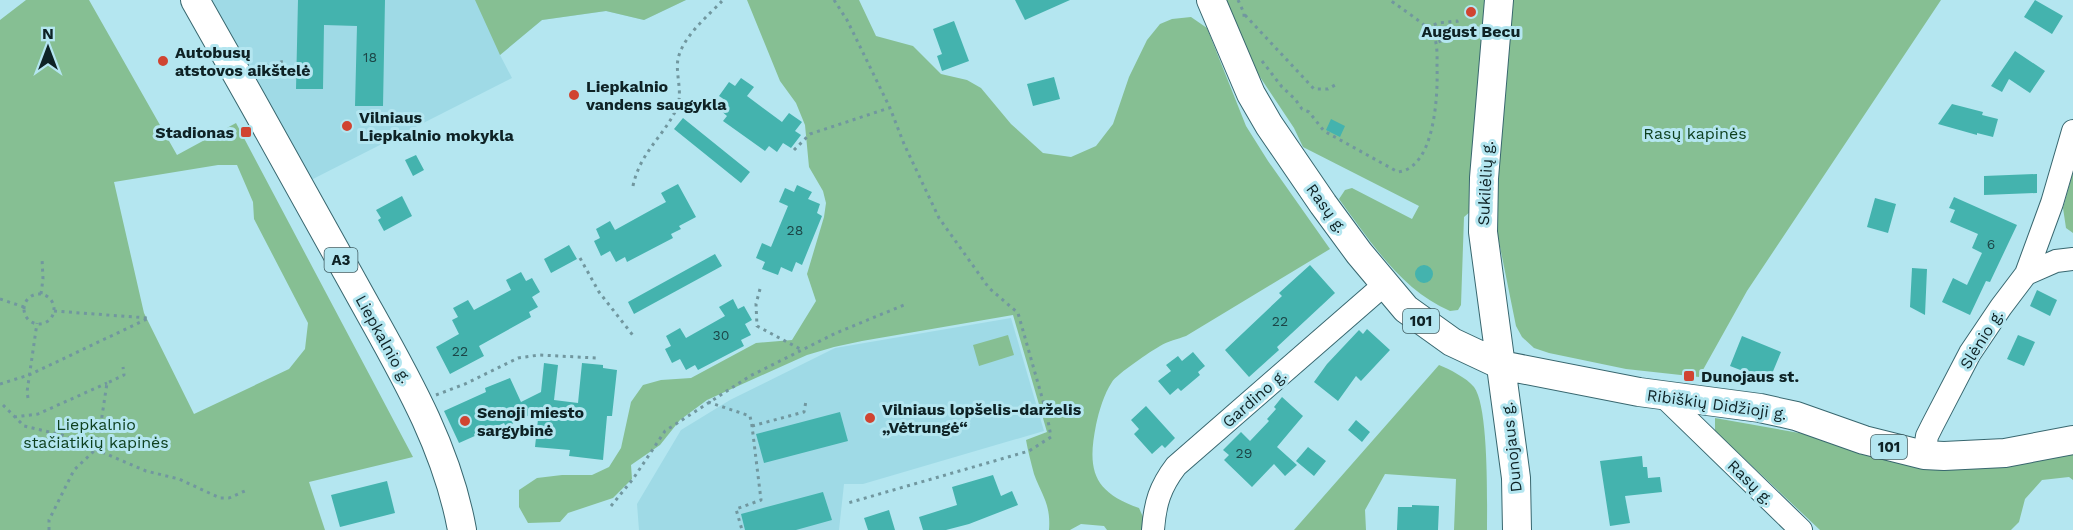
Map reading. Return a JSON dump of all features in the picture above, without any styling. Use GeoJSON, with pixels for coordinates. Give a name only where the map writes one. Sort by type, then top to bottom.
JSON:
{"type":"FeatureCollection","features":[{"type":"Feature","properties":{"kind":"main road","name":"Liepkalnio g."},"geometry":{"type":"LineString","coordinates":[[195,0],[262,116],[419,402],[451,478],[462,530]]}},
{"type":"Feature","properties":{"kind":"main road","name":"Rasų g."},"geometry":{"type":"LineString","coordinates":[[1211,0],[1239,68],[1269,125],[1329,212],[1385,284],[1406,309],[1444,337],[1501,364]]}},
{"type":"Feature","properties":{"kind":"main road","name":"Sukilėlių g."},"geometry":{"type":"LineString","coordinates":[[1499,0],[1483,215],[1485,257],[1501,364]]}},
{"type":"Feature","properties":{"kind":"main road","name":"Ribiškių Didžioji g."},"geometry":{"type":"LineString","coordinates":[[1501,364],[1596,385],[1760,408],[1796,416],[1864,440],[1924,455],[2005,453],[2073,440]]}},
{"type":"Feature","properties":{"kind":"main road","name":"Dunojaus g."},"geometry":{"type":"LineString","coordinates":[[1501,364],[1516,478],[1517,530]]}},
{"type":"Feature","properties":{"kind":"street"},"geometry":{"type":"LineString","coordinates":[[2026,274],[2052,203],[2073,131]]}},
{"type":"Feature","properties":{"kind":"street","name":"Slėnio g."},"geometry":{"type":"LineString","coordinates":[[1924,455],[1927,436],[1970,354],[2026,274],[2056,261],[2073,259]]}},
{"type":"Feature","properties":{"kind":"street","name":"Gardino g."},"geometry":{"type":"LineString","coordinates":[[1152,530],[1154,512],[1162,485],[1176,466],[1385,284]]}},
{"type":"Feature","properties":{"kind":"street","name":"Rasų g."},"geometry":{"type":"LineString","coordinates":[[1663,396],[1801,530]]}},
{"type":"Feature","properties":{"kind":"street"},"geometry":{"type":"LineString","coordinates":[[1701,434],[1707,420],[1709,401]]}},
{"type":"Feature","properties":{"kind":"path"},"geometry":{"type":"LineString","coordinates":[[633,186],[636,170],[678,108],[678,59],[686,41],[723,0]]}},
{"type":"Feature","properties":{"kind":"path"},"geometry":{"type":"LineString","coordinates":[[834,0],[847,20],[890,108],[904,144],[939,218],[989,288],[1018,314],[1047,415],[1051,438],[1029,452],[848,502]]}},
{"type":"Feature","properties":{"kind":"path"},"geometry":{"type":"LineString","coordinates":[[1238,0],[1244,13],[1314,89],[1328,89],[1335,85]]}},
{"type":"Feature","properties":{"kind":"path"},"geometry":{"type":"LineString","coordinates":[[1261,60],[1282,87],[1296,99],[1302,109],[1309,112],[1324,131],[1398,172],[1411,168],[1420,158],[1430,135],[1436,100],[1436,43],[1433,33],[1390,0]]}},
{"type":"Feature","properties":{"kind":"path"},"geometry":{"type":"LineString","coordinates":[[1244,13],[1244,22]]}},
{"type":"Feature","properties":{"kind":"path"},"geometry":{"type":"LineString","coordinates":[[1427,28],[1438,23],[1457,21],[1458,25],[1453,36],[1436,43]]}},
{"type":"Feature","properties":{"kind":"path"},"geometry":{"type":"LineString","coordinates":[[263,65],[285,61]]}},
{"type":"Feature","properties":{"kind":"path"},"geometry":{"type":"LineString","coordinates":[[794,150],[810,134],[890,108]]}},
{"type":"Feature","properties":{"kind":"path"},"geometry":{"type":"LineString","coordinates":[[41,294],[44,279],[42,258]]}},
{"type":"Feature","properties":{"kind":"path"},"geometry":{"type":"LineString","coordinates":[[580,258],[599,292],[635,338]]}},
{"type":"Feature","properties":{"kind":"path"},"geometry":{"type":"LineString","coordinates":[[760,289],[756,304],[757,326],[802,350]]}},
{"type":"Feature","properties":{"kind":"path"},"geometry":{"type":"LineString","coordinates":[[33,294],[41,294],[52,300],[54,310],[50,320],[37,323],[26,317],[24,307],[29,297],[33,294]]}},
{"type":"Feature","properties":{"kind":"path"},"geometry":{"type":"LineString","coordinates":[[0,299],[24,307]]}},
{"type":"Feature","properties":{"kind":"path"},"geometry":{"type":"LineString","coordinates":[[611,506],[633,479],[664,431],[750,376],[836,333],[904,305]]}},
{"type":"Feature","properties":{"kind":"path"},"geometry":{"type":"LineString","coordinates":[[0,384],[29,375],[149,318],[54,310]]}},
{"type":"Feature","properties":{"kind":"path"},"geometry":{"type":"LineString","coordinates":[[28,398],[37,323]]}},
{"type":"Feature","properties":{"kind":"path"},"geometry":{"type":"LineString","coordinates":[[419,402],[465,384],[518,358],[539,355],[597,358]]}},
{"type":"Feature","properties":{"kind":"path"},"geometry":{"type":"LineString","coordinates":[[15,417],[38,414],[107,383],[124,375],[123,367]]}},
{"type":"Feature","properties":{"kind":"path"},"geometry":{"type":"LineString","coordinates":[[49,530],[49,520],[74,470],[94,449],[99,436],[107,383]]}},
{"type":"Feature","properties":{"kind":"path"},"geometry":{"type":"LineString","coordinates":[[752,426],[804,412],[806,401]]}},
{"type":"Feature","properties":{"kind":"path"},"geometry":{"type":"LineString","coordinates":[[708,402],[750,416],[761,500],[736,508],[742,530]]}},
{"type":"Feature","properties":{"kind":"path"},"geometry":{"type":"LineString","coordinates":[[3,405],[24,426],[62,435],[146,471],[179,479],[220,498],[229,498],[247,490]]}},
{"type":"Feature","properties":{"kind":"shaded area","name":"Vilniaus Liepkalnio mokykla"},"geometry":{"type":"Polygon","coordinates":[[[205,0],[686,0],[644,20],[606,11],[542,20],[500,55],[512,78],[307,182],[205,0]]]}},
{"type":"Feature","properties":{"kind":"shaded area","name":"Vilniaus lopšelis-darželis „Vėtrungė“"},"geometry":{"type":"Polygon","coordinates":[[[1011,318],[1044,431],[863,484],[844,484],[839,530],[639,530],[637,504],[681,430],[730,400],[835,348],[1011,318]]]}},
{"type":"Feature","properties":{"kind":"green space","name":"Liepkalnio stačiatikių kapinės"},"geometry":{"type":"Polygon","coordinates":[[[26,0],[89,0],[177,155],[236,123],[413,457],[309,482],[325,530],[0,530],[0,20],[26,0]],[[218,165],[114,182],[144,313],[194,414],[289,369],[305,349],[308,323],[254,219],[253,202],[237,165],[218,165]]]}},
{"type":"Feature","properties":{"kind":"green space"},"geometry":{"type":"Polygon","coordinates":[[[475,0],[686,0],[644,20],[606,11],[542,20],[500,55],[475,0]]]}},
{"type":"Feature","properties":{"kind":"green space"},"geometry":{"type":"Polygon","coordinates":[[[747,0],[859,0],[876,36],[913,46],[941,74],[967,80],[981,88],[1011,124],[1043,153],[1071,157],[1096,146],[1113,124],[1129,77],[1147,40],[1160,24],[1172,19],[1191,17],[1207,28],[1246,126],[1330,249],[1186,336],[1156,349],[1127,368],[1112,382],[1102,403],[1096,425],[1092,455],[1094,467],[1103,487],[1124,502],[1139,508],[1143,517],[1144,530],[1107,530],[1104,526],[1081,524],[1070,530],[1049,530],[1047,507],[1034,474],[1026,440],[1047,432],[1013,315],[862,341],[807,355],[707,400],[680,420],[660,445],[631,465],[632,479],[613,498],[568,513],[560,522],[528,523],[519,507],[519,490],[537,478],[592,475],[609,467],[621,448],[631,402],[643,385],[661,380],[691,378],[756,343],[792,340],[816,301],[807,274],[826,203],[823,191],[809,167],[805,125],[796,103],[780,81],[747,0]]]}},
{"type":"Feature","properties":{"kind":"green space"},"geometry":{"type":"Polygon","coordinates":[[[1226,0],[1489,0],[1471,211],[1464,217],[1461,305],[1458,310],[1450,311],[1416,291],[1388,263],[1339,199],[1345,190],[1352,188],[1412,219],[1419,206],[1303,147],[1294,128],[1254,68],[1226,0]]]}},
{"type":"Feature","properties":{"kind":"green space","name":"Rasų kapinės"},"geometry":{"type":"Polygon","coordinates":[[[1509,0],[1941,0],[1747,291],[1699,377],[1626,369],[1549,353],[1534,348],[1522,337],[1516,326],[1496,227],[1495,202],[1509,0]]]}},
{"type":"Feature","properties":{"kind":"green space"},"geometry":{"type":"Polygon","coordinates":[[[2073,172],[2073,233],[2066,228],[2063,208],[2073,172]]]}},
{"type":"Feature","properties":{"kind":"green space"},"geometry":{"type":"Polygon","coordinates":[[[1008,335],[1014,355],[979,366],[973,345],[1008,335]]]}},
{"type":"Feature","properties":{"kind":"green space"},"geometry":{"type":"Polygon","coordinates":[[[1439,365],[1467,380],[1474,387],[1479,398],[1485,434],[1487,530],[1454,530],[1456,479],[1385,474],[1365,510],[1366,530],[1294,530],[1439,365]]]}},
{"type":"Feature","properties":{"kind":"green space"},"geometry":{"type":"Polygon","coordinates":[[[1715,418],[1833,439],[2073,449],[2073,480],[2069,477],[2042,480],[2025,499],[2019,522],[2011,530],[1820,530],[1715,431],[1715,418]]]}},
{"type":"Feature","properties":{"kind":"building"},"geometry":{"type":"Polygon","coordinates":[[[298,0],[385,0],[383,106],[355,106],[357,26],[324,25],[323,89],[296,89],[298,0]]]}},
{"type":"Feature","properties":{"kind":"building"},"geometry":{"type":"Polygon","coordinates":[[[1015,0],[1070,0],[1025,20],[1015,0]]]}},
{"type":"Feature","properties":{"kind":"building"},"geometry":{"type":"Polygon","coordinates":[[[2035,0],[2063,16],[2052,34],[2024,17],[2035,0]]]}},
{"type":"Feature","properties":{"kind":"building"},"geometry":{"type":"Polygon","coordinates":[[[954,21],[969,61],[942,71],[937,56],[942,54],[933,29],[954,21]]]}},
{"type":"Feature","properties":{"kind":"building"},"geometry":{"type":"Polygon","coordinates":[[[2015,51],[2045,71],[2030,93],[2009,79],[2002,92],[1991,86],[2015,51]]]}},
{"type":"Feature","properties":{"kind":"building"},"geometry":{"type":"Polygon","coordinates":[[[1054,77],[1060,99],[1033,106],[1027,84],[1054,77]]]}},
{"type":"Feature","properties":{"kind":"building"},"geometry":{"type":"Polygon","coordinates":[[[741,78],[754,87],[747,96],[782,122],[789,113],[802,122],[795,131],[801,135],[791,148],[783,143],[777,152],[769,146],[765,151],[723,121],[727,116],[719,109],[725,100],[719,96],[729,82],[735,86],[741,78]]]}},
{"type":"Feature","properties":{"kind":"building"},"geometry":{"type":"Polygon","coordinates":[[[1952,104],[1983,112],[1982,115],[1998,119],[1993,137],[1938,124],[1952,104]]]}},
{"type":"Feature","properties":{"kind":"building"},"geometry":{"type":"Polygon","coordinates":[[[683,118],[750,172],[741,183],[674,129],[683,118]]]}},
{"type":"Feature","properties":{"kind":"building"},"geometry":{"type":"Polygon","coordinates":[[[1331,119],[1345,126],[1340,137],[1326,130],[1331,119]]]}},
{"type":"Feature","properties":{"kind":"building"},"geometry":{"type":"Polygon","coordinates":[[[416,155],[424,170],[413,176],[405,160],[416,155]]]}},
{"type":"Feature","properties":{"kind":"building"},"geometry":{"type":"Polygon","coordinates":[[[2037,174],[2037,193],[1984,195],[1984,176],[2037,174]]]}},
{"type":"Feature","properties":{"kind":"building"},"geometry":{"type":"Polygon","coordinates":[[[678,184],[696,217],[679,226],[681,229],[671,234],[673,238],[627,262],[625,257],[616,262],[610,251],[601,256],[594,241],[600,238],[596,229],[610,221],[615,230],[666,202],[661,193],[678,184]]]}},
{"type":"Feature","properties":{"kind":"building"},"geometry":{"type":"Polygon","coordinates":[[[797,185],[812,192],[808,199],[820,204],[817,213],[822,216],[802,265],[796,262],[792,272],[781,267],[778,275],[762,269],[765,262],[756,258],[762,243],[771,247],[788,206],[779,202],[785,188],[794,192],[797,185]]]}},
{"type":"Feature","properties":{"kind":"building"},"geometry":{"type":"Polygon","coordinates":[[[402,196],[412,216],[384,231],[378,220],[381,218],[376,210],[402,196]]]}},
{"type":"Feature","properties":{"kind":"building"},"geometry":{"type":"Polygon","coordinates":[[[1954,197],[2017,225],[1990,282],[1986,281],[1970,315],[1942,302],[1953,278],[1967,285],[1982,253],[1972,248],[1978,234],[1950,222],[1955,210],[1949,208],[1954,197]]]}},
{"type":"Feature","properties":{"kind":"building"},"geometry":{"type":"Polygon","coordinates":[[[1875,198],[1896,204],[1888,233],[1867,227],[1875,198]]]}},
{"type":"Feature","properties":{"kind":"building"},"geometry":{"type":"Polygon","coordinates":[[[569,245],[577,259],[551,273],[544,259],[569,245]]]}},
{"type":"Feature","properties":{"kind":"building"},"geometry":{"type":"Polygon","coordinates":[[[715,254],[722,266],[634,314],[628,302],[715,254]]]}},
{"type":"Feature","properties":{"kind":"building"},"geometry":{"type":"Polygon","coordinates":[[[1310,265],[1335,293],[1277,347],[1279,350],[1249,377],[1225,350],[1282,296],[1279,293],[1310,265]]]}},
{"type":"Feature","properties":{"kind":"building"},"geometry":{"type":"Polygon","coordinates":[[[1424,265],[1430,268],[1433,274],[1430,280],[1424,283],[1418,280],[1415,274],[1418,268],[1424,265]]]}},
{"type":"Feature","properties":{"kind":"building"},"geometry":{"type":"Polygon","coordinates":[[[1912,268],[1927,269],[1925,315],[1910,307],[1912,268]]]}},
{"type":"Feature","properties":{"kind":"building"},"geometry":{"type":"Polygon","coordinates":[[[521,272],[526,281],[532,278],[540,292],[532,297],[538,307],[529,312],[531,317],[479,346],[484,356],[450,374],[436,347],[459,334],[452,320],[458,317],[453,308],[468,300],[474,310],[511,290],[506,280],[521,272]]]}},
{"type":"Feature","properties":{"kind":"building"},"geometry":{"type":"Polygon","coordinates":[[[2037,290],[2057,300],[2050,316],[2030,306],[2037,290]]]}},
{"type":"Feature","properties":{"kind":"building"},"geometry":{"type":"Polygon","coordinates":[[[733,299],[738,309],[744,306],[752,320],[745,324],[751,335],[741,340],[744,346],[698,370],[695,365],[686,370],[680,359],[672,363],[665,349],[671,346],[666,336],[680,328],[686,338],[725,316],[719,307],[733,299]]]}},
{"type":"Feature","properties":{"kind":"building"},"geometry":{"type":"Polygon","coordinates":[[[1367,329],[1390,350],[1361,381],[1356,376],[1338,401],[1314,382],[1327,364],[1359,330],[1363,334],[1367,329]]]}},
{"type":"Feature","properties":{"kind":"building"},"geometry":{"type":"Polygon","coordinates":[[[2018,335],[2035,342],[2024,366],[2007,359],[2018,335]]]}},
{"type":"Feature","properties":{"kind":"building"},"geometry":{"type":"Polygon","coordinates":[[[1742,336],[1781,352],[1769,381],[1730,366],[1742,336]]]}},
{"type":"Feature","properties":{"kind":"building"},"geometry":{"type":"Polygon","coordinates":[[[1193,352],[1205,366],[1198,372],[1200,375],[1181,391],[1178,388],[1170,395],[1158,381],[1171,371],[1166,365],[1178,356],[1182,361],[1193,352]]]}},
{"type":"Feature","properties":{"kind":"building"},"geometry":{"type":"Polygon","coordinates":[[[544,363],[558,365],[554,400],[578,403],[582,363],[603,365],[603,368],[617,370],[612,416],[607,416],[603,460],[569,456],[570,450],[535,447],[539,410],[506,427],[504,423],[459,443],[444,411],[486,392],[485,388],[510,378],[521,402],[541,392],[544,363]]]}},
{"type":"Feature","properties":{"kind":"building"},"geometry":{"type":"Polygon","coordinates":[[[1282,397],[1303,416],[1277,447],[1297,465],[1285,476],[1274,464],[1252,487],[1224,460],[1229,455],[1223,450],[1241,432],[1250,441],[1269,421],[1267,419],[1276,409],[1274,407],[1282,397]]]}},
{"type":"Feature","properties":{"kind":"building"},"geometry":{"type":"Polygon","coordinates":[[[1146,406],[1175,438],[1165,448],[1162,445],[1152,454],[1134,434],[1139,429],[1131,420],[1146,406]]]}},
{"type":"Feature","properties":{"kind":"building"},"geometry":{"type":"Polygon","coordinates":[[[840,412],[848,441],[764,463],[756,434],[840,412]]]}},
{"type":"Feature","properties":{"kind":"building"},"geometry":{"type":"Polygon","coordinates":[[[1356,420],[1370,432],[1362,442],[1348,430],[1356,420]]]}},
{"type":"Feature","properties":{"kind":"building"},"geometry":{"type":"Polygon","coordinates":[[[1308,447],[1326,461],[1314,476],[1296,461],[1308,447]]]}},
{"type":"Feature","properties":{"kind":"building"},"geometry":{"type":"Polygon","coordinates":[[[1642,456],[1643,467],[1647,467],[1648,478],[1660,477],[1662,492],[1625,496],[1630,523],[1610,526],[1600,461],[1642,456]]]}},
{"type":"Feature","properties":{"kind":"building"},"geometry":{"type":"Polygon","coordinates":[[[993,475],[1001,496],[1012,491],[1018,505],[969,524],[946,530],[923,530],[919,517],[957,505],[952,487],[993,475]]]}},
{"type":"Feature","properties":{"kind":"building"},"geometry":{"type":"Polygon","coordinates":[[[387,481],[395,513],[340,527],[331,495],[387,481]]]}},
{"type":"Feature","properties":{"kind":"building"},"geometry":{"type":"Polygon","coordinates":[[[823,492],[832,520],[796,530],[745,530],[741,514],[823,492]]]}},
{"type":"Feature","properties":{"kind":"building"},"geometry":{"type":"Polygon","coordinates":[[[1412,505],[1439,506],[1438,530],[1397,530],[1398,507],[1412,507],[1412,505]]]}},
{"type":"Feature","properties":{"kind":"building"},"geometry":{"type":"Polygon","coordinates":[[[889,510],[895,530],[868,530],[864,518],[889,510]]]}},
{"type":"Feature","properties":{"kind":"place","name":"August Becu"},"geometry":{"type":"Point","coordinates":[1471,12]}},
{"type":"Feature","properties":{"kind":"place","name":"Autobusų atstovos aikštelė"},"geometry":{"type":"Point","coordinates":[163,61]}},
{"type":"Feature","properties":{"kind":"place","name":"Liepkalnio vandens saugykla"},"geometry":{"type":"Point","coordinates":[574,95]}},
{"type":"Feature","properties":{"kind":"place","name":"Vilniaus Liepkalnio mokykla"},"geometry":{"type":"Point","coordinates":[347,126]}},
{"type":"Feature","properties":{"kind":"place","name":"Stadionas"},"geometry":{"type":"Point","coordinates":[246,132]}},
{"type":"Feature","properties":{"kind":"place","name":"Dunojaus st."},"geometry":{"type":"Point","coordinates":[1689,376]}},
{"type":"Feature","properties":{"kind":"place","name":"Vilniaus lopšelis-darželis „Vėtrungė“"},"geometry":{"type":"Point","coordinates":[870,418]}},
{"type":"Feature","properties":{"kind":"place","name":"Senoji miesto sargybinė"},"geometry":{"type":"Point","coordinates":[465,421]}}]}
